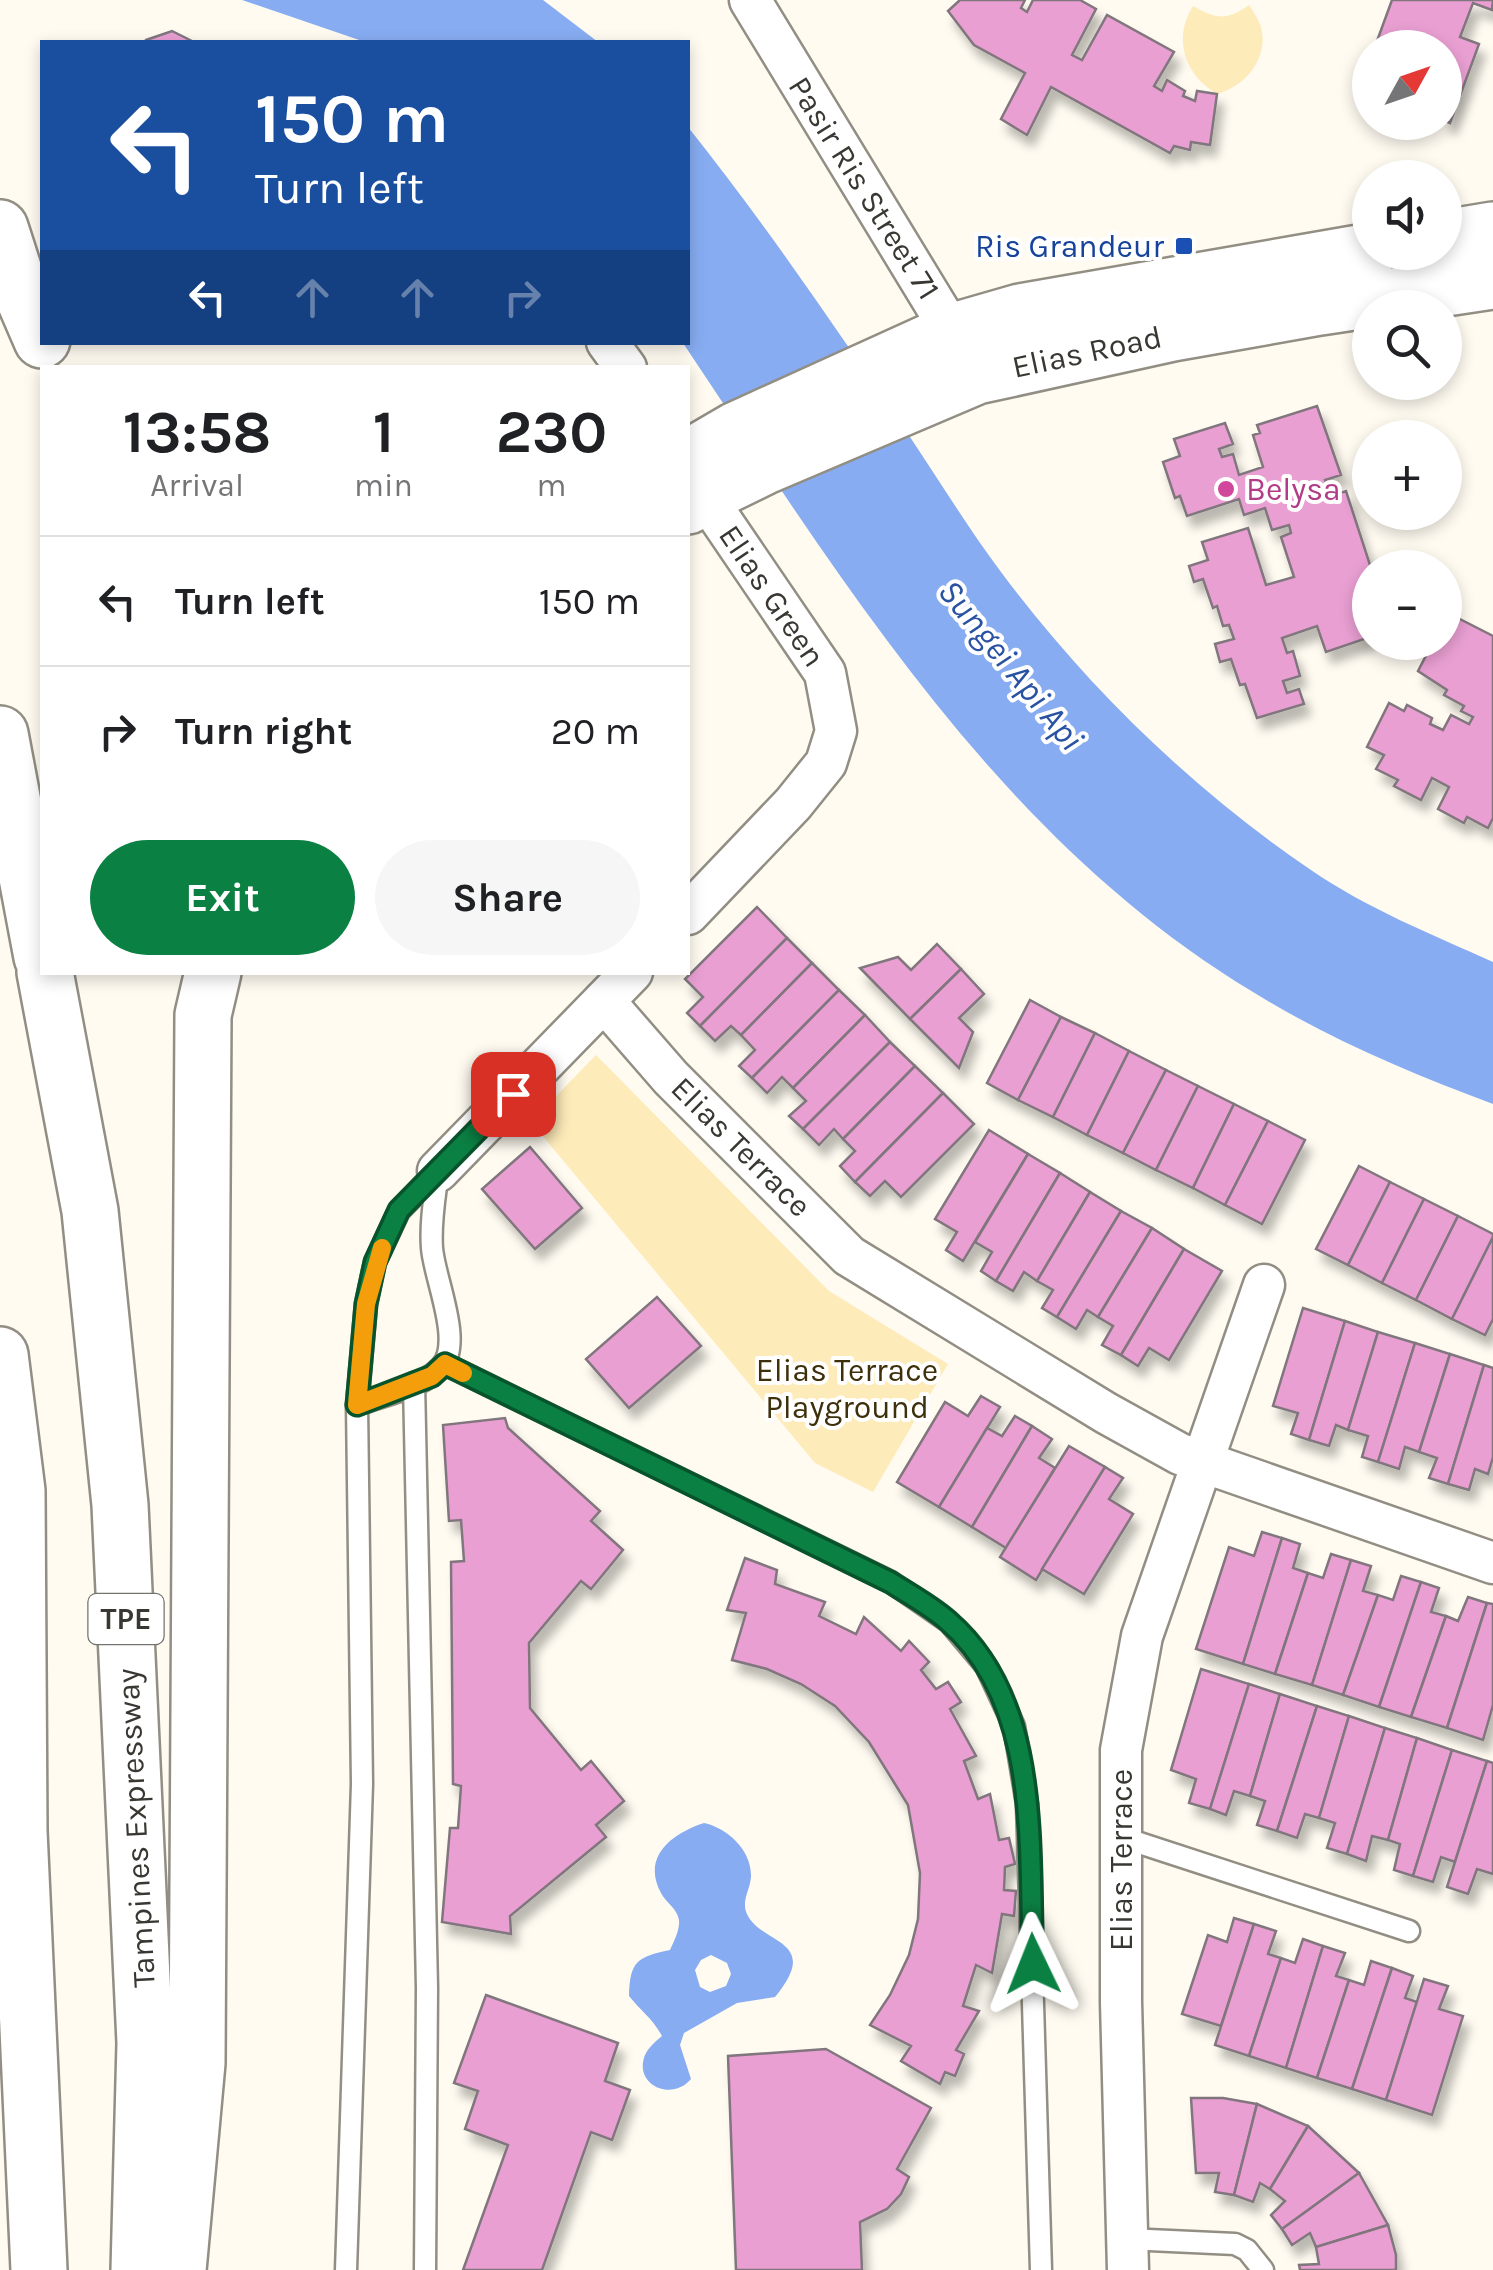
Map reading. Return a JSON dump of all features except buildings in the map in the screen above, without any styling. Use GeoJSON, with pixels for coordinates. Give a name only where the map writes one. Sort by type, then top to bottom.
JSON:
{"type":"FeatureCollection","features":[{"type":"Feature","properties":{"kind":"main road"},"geometry":{"type":"LineString","coordinates":[[0,228],[18,288],[40,335]]}},
{"type":"Feature","properties":{"kind":"main road"},"geometry":{"type":"LineString","coordinates":[[1462,235],[1493,230]]}},
{"type":"Feature","properties":{"kind":"main road","name":"Elias Road"},"geometry":{"type":"LineString","coordinates":[[692,483],[749,449],[940,364],[1020,312],[1352,254]]}},
{"type":"Feature","properties":{"kind":"main road","name":"Elias Road"},"geometry":{"type":"LineString","coordinates":[[940,364],[1173,333],[1493,281]]}},
{"type":"Feature","properties":{"kind":"main road"},"geometry":{"type":"LineString","coordinates":[[0,734],[40,946]]}},
{"type":"Feature","properties":{"kind":"main road","name":"Tampines Expressway"},"geometry":{"type":"LineString","coordinates":[[47,975],[90,1211],[120,1505],[145,2043],[139,2270]]}},
{"type":"Feature","properties":{"kind":"main road"},"geometry":{"type":"LineString","coordinates":[[178,2270],[197,2063],[204,1015],[212,975]]}},
{"type":"Feature","properties":{"kind":"main road"},"geometry":{"type":"LineString","coordinates":[[0,1356],[17,1490],[10,1817],[39,2270]]}},
{"type":"Feature","properties":{"kind":"street","name":"Pasir Ris Street 71"},"geometry":{"type":"LineString","coordinates":[[750,0],[940,364]]}},
{"type":"Feature","properties":{"kind":"street","name":"Elias Green"},"geometry":{"type":"LineString","coordinates":[[690,912],[793,804],[826,763],[836,731],[825,674],[692,483]]}},
{"type":"Feature","properties":{"kind":"street"},"geometry":{"type":"LineString","coordinates":[[438,1171],[618,987]]}},
{"type":"Feature","properties":{"kind":"street","name":"Elias Terrace"},"geometry":{"type":"LineString","coordinates":[[618,987],[671,1078],[849,1256],[1180,1454],[1493,1562]]}},
{"type":"Feature","properties":{"kind":"street","name":"Elias Terrace"},"geometry":{"type":"LineString","coordinates":[[1127,2254],[1121,1750],[1142,1636],[1264,1285]]}},
{"type":"Feature","properties":{"kind":"lane"},"geometry":{"type":"LineString","coordinates":[[357,1405],[432,1376],[445,1364],[450,1331],[432,1250],[438,1171]]}},
{"type":"Feature","properties":{"kind":"lane"},"geometry":{"type":"LineString","coordinates":[[346,2270],[362,1784],[357,1405],[366,1304],[375,1262],[399,1210],[438,1171]]}},
{"type":"Feature","properties":{"kind":"lane"},"geometry":{"type":"LineString","coordinates":[[445,1364],[890,1582],[949,1622],[986,1666],[1014,1726],[1028,1804],[1041,2270]]}},
{"type":"Feature","properties":{"kind":"lane"},"geometry":{"type":"LineString","coordinates":[[414,1383],[427,1988],[425,2270]]}},
{"type":"Feature","properties":{"kind":"lane"},"geometry":{"type":"LineString","coordinates":[[1121,1836],[1409,1931]]}},
{"type":"Feature","properties":{"kind":"lane"},"geometry":{"type":"LineString","coordinates":[[1127,2254],[1235,2244],[1248,2250],[1263,2270]]}},
{"type":"Feature","properties":{"kind":"green space"},"geometry":{"type":"Polygon","coordinates":[[[1249,5],[1261,27],[1262,49],[1246,77],[1217,94],[1197,77],[1185,55],[1183,31],[1187,18],[1193,6],[1221,16],[1249,5]]]}},
{"type":"Feature","properties":{"kind":"green space","name":"Elias Terrace Playground"},"geometry":{"type":"Polygon","coordinates":[[[596,1055],[829,1291],[948,1364],[873,1492],[815,1463],[531,1122],[596,1055]]]}},
{"type":"Feature","properties":{"kind":"water"},"geometry":{"type":"Polygon","coordinates":[[[242,0],[543,0],[595,40],[359,40],[242,0]]]}},
{"type":"Feature","properties":{"kind":"water","name":"Sungei Api Api"},"geometry":{"type":"Polygon","coordinates":[[[690,130],[801,279],[1001,572],[1106,696],[1225,806],[1311,870],[1377,909],[1493,962],[1493,1104],[1311,1025],[1253,992],[1162,930],[1079,860],[1003,783],[933,700],[804,524],[684,345],[690,345],[690,130]]]}},
{"type":"Feature","properties":{"kind":"water"},"geometry":{"type":"Polygon","coordinates":[[[704,1823],[729,1835],[743,1849],[751,1877],[745,1900],[747,1914],[754,1924],[784,1945],[793,1964],[775,1997],[737,2003],[684,2033],[680,2045],[691,2079],[683,2086],[665,2089],[656,2087],[644,2075],[645,2055],[662,2036],[629,1996],[631,1975],[643,1958],[670,1950],[679,1928],[678,1916],[656,1880],[658,1857],[671,1840],[704,1823]],[[711,1955],[701,1960],[695,1970],[700,1987],[710,1992],[726,1986],[731,1974],[727,1963],[711,1955]]]}},
{"type":"Feature","properties":{"kind":"slow traffic"},"geometry":{"type":"LineString","coordinates":[[382,1248],[366,1304],[357,1405],[432,1376],[445,1364],[463,1373]]}},
{"type":"Feature","properties":{"kind":"place","name":"Ris Grandeur"},"geometry":{"type":"Point","coordinates":[1184,246]}},
{"type":"Feature","properties":{"kind":"place","name":"Belysa"},"geometry":{"type":"Point","coordinates":[1226,489]}},
{"type":"Feature","properties":{"kind":"route"},"geometry":{"type":"LineString","coordinates":[[513,1094],[399,1210],[375,1262],[366,1304],[357,1405],[432,1376],[445,1364],[890,1582],[949,1622],[986,1666],[1014,1726],[1028,1804],[1033,1964]]}}]}
